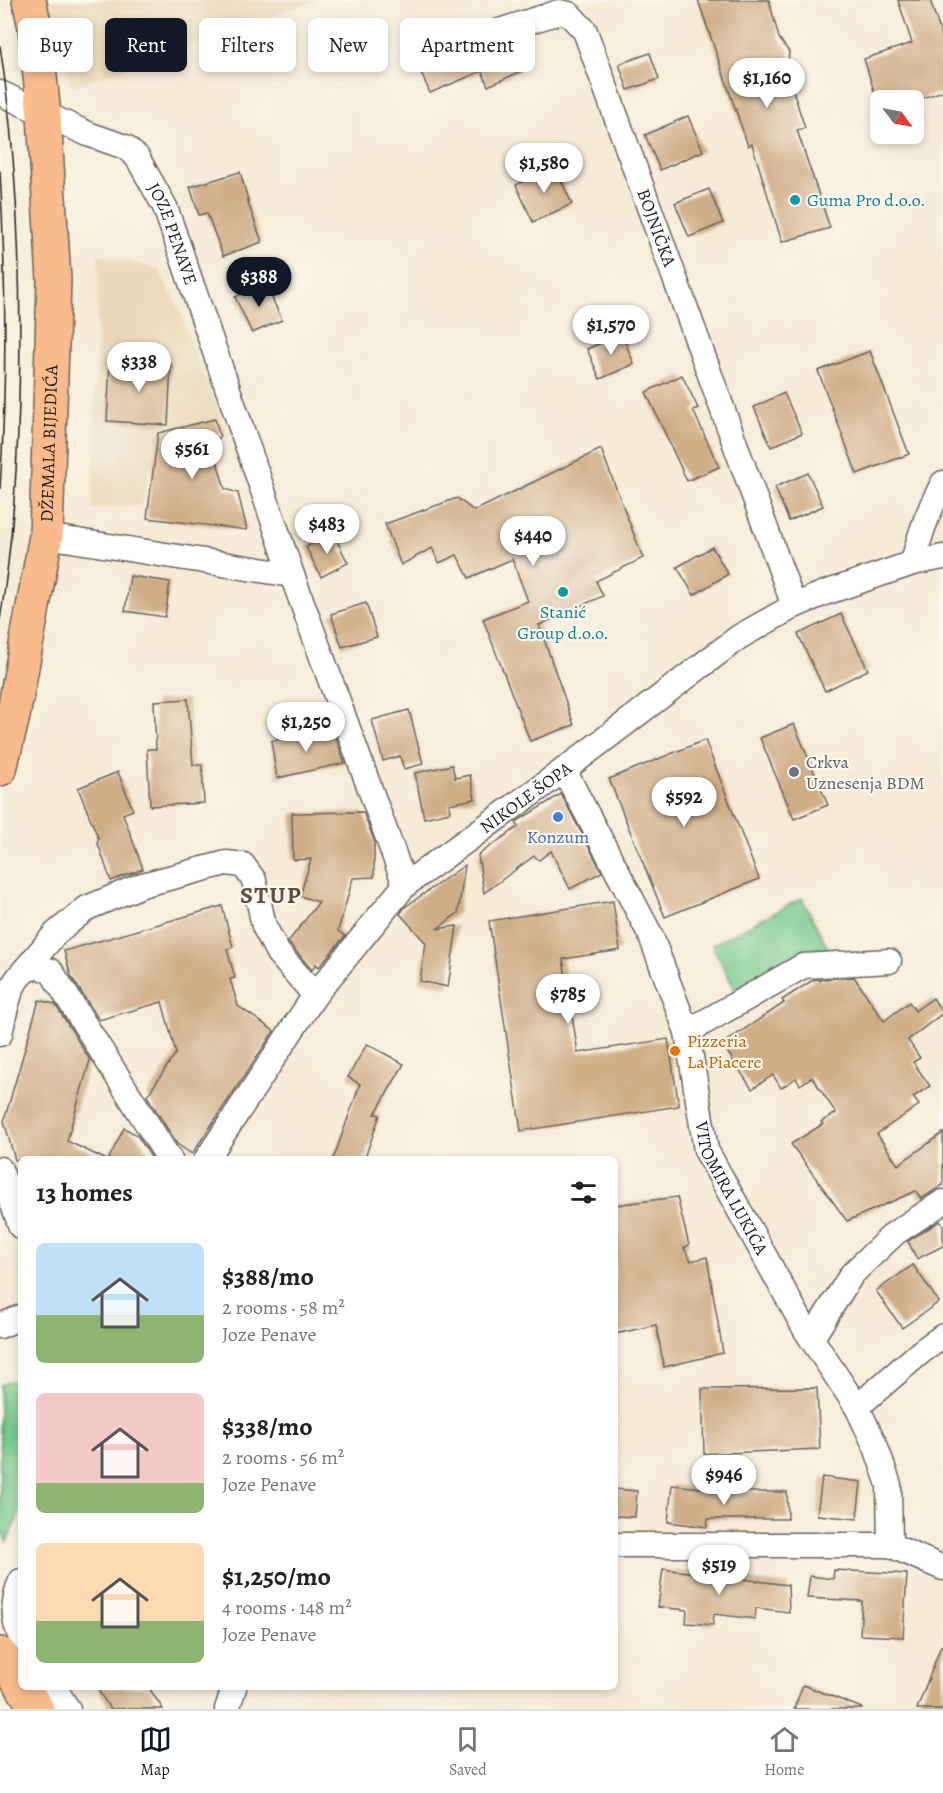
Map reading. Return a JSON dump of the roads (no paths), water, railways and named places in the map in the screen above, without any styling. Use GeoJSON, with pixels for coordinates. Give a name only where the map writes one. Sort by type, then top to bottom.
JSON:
{"type":"FeatureCollection","features":[{"type":"Feature","properties":{"kind":"main road","name":"DŽEMALA BIJEDIĆA"},"geometry":{"type":"LineString","coordinates":[[0,769],[13,716],[46,536],[54,280],[44,115],[35,27],[28,0]]}},
{"type":"Feature","properties":{"kind":"main road"},"geometry":{"type":"LineString","coordinates":[[0,1654],[18,1680]]}},
{"type":"Feature","properties":{"kind":"main road"},"geometry":{"type":"LineString","coordinates":[[25,1690],[37,1709]]}},
{"type":"Feature","properties":{"kind":"street","name":"BOJNIČKA"},"geometry":{"type":"LineString","coordinates":[[535,20],[559,12],[569,14],[585,31],[794,606]]}},
{"type":"Feature","properties":{"kind":"street"},"geometry":{"type":"LineString","coordinates":[[0,93],[44,115]]}},
{"type":"Feature","properties":{"kind":"street","name":"JOZE PENAVE"},"geometry":{"type":"LineString","coordinates":[[44,115],[125,147],[137,157],[165,207],[292,574],[405,885]]}},
{"type":"Feature","properties":{"kind":"street"},"geometry":{"type":"LineString","coordinates":[[913,563],[918,540],[943,483]]}},
{"type":"Feature","properties":{"kind":"street"},"geometry":{"type":"LineString","coordinates":[[46,536],[292,574]]}},
{"type":"Feature","properties":{"kind":"street","name":"NIKOLE ŠOPA"},"geometry":{"type":"LineString","coordinates":[[209,1156],[315,995],[405,885],[564,770],[739,637],[794,606],[913,563],[943,557]]}},
{"type":"Feature","properties":{"kind":"street","name":"VITOMIRA LUKIĆA"},"geometry":{"type":"LineString","coordinates":[[564,770],[650,934],[687,1032],[706,1150],[812,1338],[857,1407],[876,1447],[889,1485],[890,1545]]}},
{"type":"Feature","properties":{"kind":"street"},"geometry":{"type":"LineString","coordinates":[[0,1034],[14,983],[56,933],[87,908],[142,885],[226,863],[243,865],[254,880],[264,926],[278,953],[315,995]]}},
{"type":"Feature","properties":{"kind":"street"},"geometry":{"type":"LineString","coordinates":[[687,1032],[803,966],[890,961]]}},
{"type":"Feature","properties":{"kind":"street"},"geometry":{"type":"LineString","coordinates":[[23,972],[37,967],[51,971],[167,1156]]}},
{"type":"Feature","properties":{"kind":"street"},"geometry":{"type":"LineString","coordinates":[[0,1169],[18,1219]]}},
{"type":"Feature","properties":{"kind":"street"},"geometry":{"type":"LineString","coordinates":[[812,1338],[852,1274],[895,1233],[943,1202]]}},
{"type":"Feature","properties":{"kind":"street"},"geometry":{"type":"LineString","coordinates":[[0,1326],[18,1318]]}},
{"type":"Feature","properties":{"kind":"street"},"geometry":{"type":"LineString","coordinates":[[857,1407],[922,1351],[943,1336]]}},
{"type":"Feature","properties":{"kind":"street"},"geometry":{"type":"LineString","coordinates":[[618,1545],[890,1545],[943,1568]]}},
{"type":"Feature","properties":{"kind":"street"},"geometry":{"type":"LineString","coordinates":[[18,1591],[14,1604],[15,1623],[18,1630]]}},
{"type":"Feature","properties":{"kind":"street"},"geometry":{"type":"LineString","coordinates":[[55,1690],[68,1709]]}},
{"type":"Feature","properties":{"kind":"street"},"geometry":{"type":"LineString","coordinates":[[227,1709],[233,1690]]}},
{"type":"Feature","properties":{"kind":"tram line"},"geometry":{"type":"LineString","coordinates":[[0,46],[15,179],[20,313],[15,484],[11,539],[0,620]]}},
{"type":"Feature","properties":{"kind":"tram line"},"geometry":{"type":"LineString","coordinates":[[0,171],[5,330],[0,489]]}},
{"type":"Feature","properties":{"kind":"place","name":"Guma Pro d.o.o."},"geometry":{"type":"Point","coordinates":[795,200]}},
{"type":"Feature","properties":{"kind":"place","name":"Stanić Group d.o.o."},"geometry":{"type":"Point","coordinates":[563,592]}},
{"type":"Feature","properties":{"kind":"place","name":"Crkva Uznesenja BDM"},"geometry":{"type":"Point","coordinates":[794,772]}},
{"type":"Feature","properties":{"kind":"place","name":"Konzum"},"geometry":{"type":"Point","coordinates":[558,817]}},
{"type":"Feature","properties":{"kind":"place","name":"Pizzeria La Piacere"},"geometry":{"type":"Point","coordinates":[675,1051]}},
{"type":"Feature","properties":{"kind":"district","name":"STUP"},"geometry":{"type":"Point","coordinates":[271,895]}}]}
